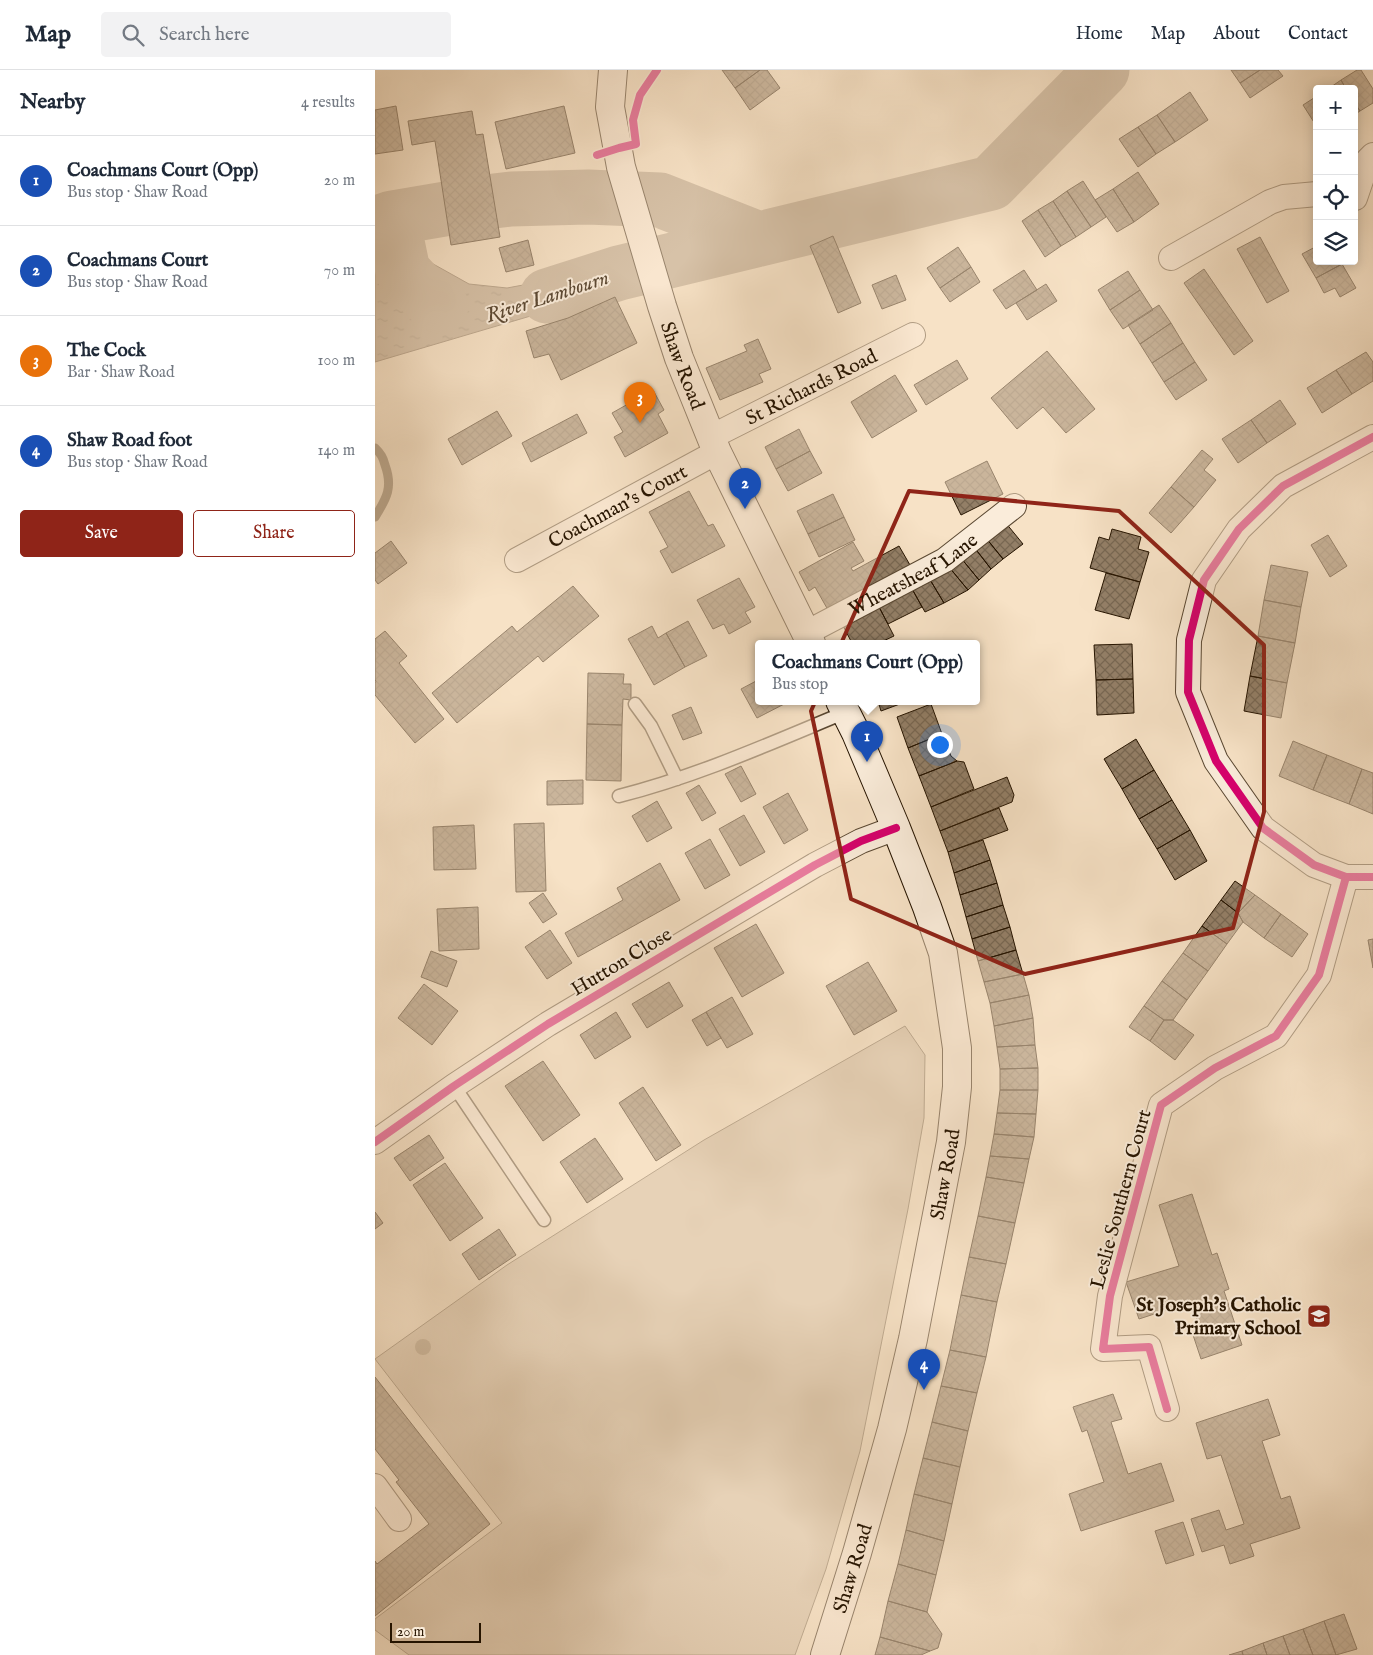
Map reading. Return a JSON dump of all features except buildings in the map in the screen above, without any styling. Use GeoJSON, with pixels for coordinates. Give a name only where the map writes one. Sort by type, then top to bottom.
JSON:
{"type":"FeatureCollection","features":[{"type":"Feature","properties":{"kind":"main road","name":"Shaw Road"},"geometry":{"type":"LineString","coordinates":[[613,70],[610,108],[621,167],[679,358],[714,444],[808,638]]}},
{"type":"Feature","properties":{"kind":"main road","name":"Shaw Road"},"geometry":{"type":"LineString","coordinates":[[825,1655],[887,1447],[913,1339],[951,1142],[957,1087],[957,1048],[943,954],[896,828],[843,707]]}},
{"type":"Feature","properties":{"kind":"street"},"geometry":{"type":"LineString","coordinates":[[1361,200],[1368,160],[1373,155]]}},
{"type":"Feature","properties":{"kind":"street"},"geometry":{"type":"LineString","coordinates":[[1171,258],[1270,202],[1284,197],[1313,194]]}},
{"type":"Feature","properties":{"kind":"street","name":"St Richards Road"},"geometry":{"type":"LineString","coordinates":[[714,444],[913,335]]}},
{"type":"Feature","properties":{"kind":"street"},"geometry":{"type":"LineString","coordinates":[[1373,437],[1283,486],[1239,529],[1204,580],[1189,640],[1188,692],[1216,761],[1263,828],[1313,865],[1346,877],[1373,877]]}},
{"type":"Feature","properties":{"kind":"street","name":"Coachman's Court"},"geometry":{"type":"LineString","coordinates":[[517,560],[714,444]]}},
{"type":"Feature","properties":{"kind":"street","name":"Wheatsheaf Lane"},"geometry":{"type":"LineString","coordinates":[[808,638],[945,560],[1014,506]]}},
{"type":"Feature","properties":{"kind":"street","name":"Hutton Close"},"geometry":{"type":"LineString","coordinates":[[375,1142],[454,1086],[548,1024],[815,865],[861,841],[896,828]]}},
{"type":"Feature","properties":{"kind":"street","name":"Leslie Southern Court"},"geometry":{"type":"LineString","coordinates":[[1167,1409],[1149,1347],[1103,1349],[1110,1296],[1161,1105],[1215,1068],[1276,1036],[1319,975],[1346,877]]}},
{"type":"Feature","properties":{"kind":"street"},"geometry":{"type":"LineString","coordinates":[[375,1486],[399,1519]]}},
{"type":"Feature","properties":{"kind":"lane"},"geometry":{"type":"LineString","coordinates":[[635,704],[658,740],[677,779]]}},
{"type":"Feature","properties":{"kind":"lane"},"geometry":{"type":"LineString","coordinates":[[619,796],[651,788],[706,769],[843,707]]}},
{"type":"Feature","properties":{"kind":"lane"},"geometry":{"type":"LineString","coordinates":[[454,1086],[544,1220]]}},
{"type":"Feature","properties":{"kind":"highlighted area"},"geometry":{"type":"Polygon","coordinates":[[[909,491],[1119,511],[1264,645],[1264,812],[1233,928],[1025,974],[851,899],[811,711],[909,491]]]}},
{"type":"Feature","properties":{"kind":"shaded area"},"geometry":{"type":"Polygon","coordinates":[[[905,1026],[925,1055],[924,1118],[860,1451],[826,1569],[795,1655],[409,1655],[375,1630],[375,1619],[502,1523],[375,1359],[507,1265],[704,1140],[905,1026]]]}},
{"type":"Feature","properties":{"kind":"water"},"geometry":{"type":"Polygon","coordinates":[[[398,249],[410,251],[469,284],[507,288],[619,267],[622,289],[375,362],[375,270],[398,249]]]}},
{"type":"Feature","properties":{"kind":"waterway","name":"River Lambourn"},"geometry":{"type":"LineString","coordinates":[[547,296],[619,273],[991,183],[1102,70]]}},
{"type":"Feature","properties":{"kind":"waterway","name":"River Lambourn"},"geometry":{"type":"LineString","coordinates":[[494,201],[588,197],[660,200],[759,239]]}},
{"type":"Feature","properties":{"kind":"waterway","name":"River Lambourn"},"geometry":{"type":"LineString","coordinates":[[392,218],[445,209]]}},
{"type":"Feature","properties":{"kind":"waterway","name":"River Lambourn"},"geometry":{"type":"LineString","coordinates":[[375,224],[392,218],[403,271],[428,298],[441,306]]}},
{"type":"Feature","properties":{"kind":"waterway"},"geometry":{"type":"LineString","coordinates":[[375,448],[383,460],[389,486],[386,498],[375,517]]}},
{"type":"Feature","properties":{"kind":"cycle path"},"geometry":{"type":"LineString","coordinates":[[597,155],[636,144],[633,120],[640,95],[657,70]]}},
{"type":"Feature","properties":{"kind":"cycle path"},"geometry":{"type":"LineString","coordinates":[[1373,437],[1283,486],[1239,529],[1204,580],[1189,640],[1188,692],[1216,761],[1263,828],[1314,865],[1346,877],[1373,877]]}},
{"type":"Feature","properties":{"kind":"cycle path"},"geometry":{"type":"LineString","coordinates":[[375,1142],[454,1086],[548,1024],[815,865],[861,841],[896,828]]}},
{"type":"Feature","properties":{"kind":"cycle path"},"geometry":{"type":"LineString","coordinates":[[1167,1409],[1149,1347],[1103,1349],[1110,1296],[1161,1105],[1215,1068],[1276,1036],[1319,975],[1346,877]]}},
{"type":"Feature","properties":{"kind":"place","name":"The Cock"},"geometry":{"type":"Point","coordinates":[640,423]}},
{"type":"Feature","properties":{"kind":"place","name":"Coachmans Court"},"geometry":{"type":"Point","coordinates":[745,509]}},
{"type":"Feature","properties":{"kind":"place","name":"Coachmans Court (Opp)"},"geometry":{"type":"Point","coordinates":[867,762]}},
{"type":"Feature","properties":{"kind":"place","name":"St Joseph's Catholic Primary School"},"geometry":{"type":"Point","coordinates":[1319,1316]}},
{"type":"Feature","properties":{"kind":"place","name":"Shaw Road foot"},"geometry":{"type":"Point","coordinates":[924,1390]}}]}
